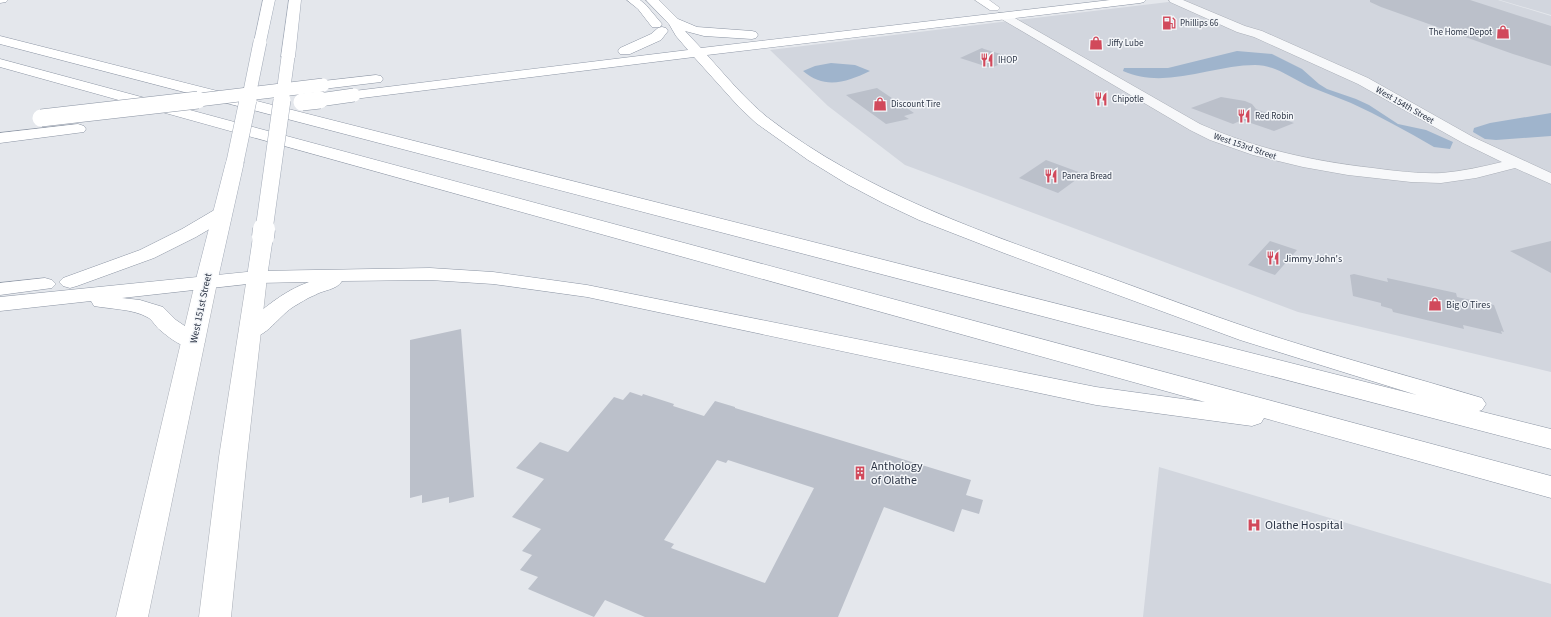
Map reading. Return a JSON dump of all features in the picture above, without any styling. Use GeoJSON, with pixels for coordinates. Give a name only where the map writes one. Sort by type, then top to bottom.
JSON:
{"type":"FeatureCollection","features":[{"type":"Feature","properties":{"kind":"main road","name":"West 151st Street"},"geometry":{"type":"LineString","coordinates":[[132,617],[207,275],[223,213],[269,0]]}},
{"type":"Feature","properties":{"kind":"main road"},"geometry":{"type":"LineString","coordinates":[[215,617],[233,457],[295,0]]}},
{"type":"Feature","properties":{"kind":"main road"},"geometry":{"type":"LineString","coordinates":[[633,0],[642,7],[674,44]]}},
{"type":"Feature","properties":{"kind":"main road"},"geometry":{"type":"LineString","coordinates":[[652,0],[674,22],[680,33],[744,104],[768,124],[814,156],[853,180],[926,216],[1011,249],[1248,335],[1551,429]]}},
{"type":"Feature","properties":{"kind":"main road"},"geometry":{"type":"LineString","coordinates":[[981,0],[998,12]]}},
{"type":"Feature","properties":{"kind":"main road"},"geometry":{"type":"LineString","coordinates":[[149,120],[354,95],[693,47],[998,12],[1068,0]]}},
{"type":"Feature","properties":{"kind":"main road"},"geometry":{"type":"LineString","coordinates":[[34,119],[625,51],[674,44],[693,47],[752,35],[1140,0]]}},
{"type":"Feature","properties":{"kind":"main road"},"geometry":{"type":"LineString","coordinates":[[674,22],[694,30],[704,32],[752,35]]}},
{"type":"Feature","properties":{"kind":"main road"},"geometry":{"type":"LineString","coordinates":[[625,51],[656,37],[662,31]]}},
{"type":"Feature","properties":{"kind":"main road"},"geometry":{"type":"LineString","coordinates":[[0,40],[1551,439]]}},
{"type":"Feature","properties":{"kind":"main road"},"geometry":{"type":"LineString","coordinates":[[0,62],[1551,487]]}},
{"type":"Feature","properties":{"kind":"main road"},"geometry":{"type":"LineString","coordinates":[[0,138],[86,128]]}},
{"type":"Feature","properties":{"kind":"main road"},"geometry":{"type":"LineString","coordinates":[[74,289],[189,233],[223,213]]}},
{"type":"Feature","properties":{"kind":"main road"},"geometry":{"type":"LineString","coordinates":[[0,304],[74,289],[207,275],[257,277],[430,274],[493,278],[542,284],[658,306],[1096,396],[1340,430]]}},
{"type":"Feature","properties":{"kind":"main road"},"geometry":{"type":"LineString","coordinates":[[250,332],[284,303],[298,294],[348,275]]}},
{"type":"Feature","properties":{"kind":"main road"},"geometry":{"type":"LineString","coordinates":[[0,289],[74,289],[140,307],[155,312],[168,324],[193,342]]}},
{"type":"Feature","properties":{"kind":"street","name":"West 154th Street"},"geometry":{"type":"LineString","coordinates":[[1174,0],[1241,29],[1258,34],[1363,81],[1450,130],[1516,164],[1551,179]]}},
{"type":"Feature","properties":{"kind":"street","name":"West 154th Street"},"geometry":{"type":"LineString","coordinates":[[1192,0],[1254,28],[1258,34]]}},
{"type":"Feature","properties":{"kind":"street","name":"West 153rd Street"},"geometry":{"type":"LineString","coordinates":[[998,12],[1195,127],[1226,140],[1276,157],[1341,170],[1420,178],[1463,176],[1516,164]]}},
{"type":"Feature","properties":{"kind":"shaded area"},"geometry":{"type":"Polygon","coordinates":[[[1185,0],[1498,0],[1551,16],[1551,372],[1298,312],[905,165],[828,106],[770,50],[1185,0]]]}},
{"type":"Feature","properties":{"kind":"shaded area"},"geometry":{"type":"Polygon","coordinates":[[[1500,0],[1551,0],[1551,15],[1500,0]]]}},
{"type":"Feature","properties":{"kind":"shaded area","name":"Olathe Hospital"},"geometry":{"type":"Polygon","coordinates":[[[1159,467],[1551,584],[1551,617],[1143,617],[1159,467]]]}},
{"type":"Feature","properties":{"kind":"water"},"geometry":{"type":"Polygon","coordinates":[[[1237,51],[1272,54],[1302,69],[1327,89],[1369,105],[1398,124],[1426,130],[1453,142],[1450,149],[1434,147],[1361,108],[1308,86],[1283,72],[1269,67],[1255,65],[1239,66],[1189,75],[1155,78],[1139,76],[1123,71],[1124,68],[1168,68],[1237,51]]]}},
{"type":"Feature","properties":{"kind":"water"},"geometry":{"type":"Polygon","coordinates":[[[831,63],[855,65],[870,71],[844,81],[828,82],[820,81],[803,71],[815,66],[831,63]]]}},
{"type":"Feature","properties":{"kind":"water"},"geometry":{"type":"Polygon","coordinates":[[[1551,113],[1551,136],[1496,140],[1485,139],[1473,132],[1474,128],[1490,123],[1551,113]]]}},
{"type":"Feature","properties":{"kind":"building","name":"The Home Depot"},"geometry":{"type":"Polygon","coordinates":[[[1370,0],[1470,0],[1551,26],[1551,66],[1381,7],[1370,2],[1370,0]]]}},
{"type":"Feature","properties":{"kind":"building","name":"IHOP"},"geometry":{"type":"Polygon","coordinates":[[[982,48],[1014,58],[991,68],[960,58],[982,48]]]}},
{"type":"Feature","properties":{"kind":"building","name":"Discount Tire"},"geometry":{"type":"Polygon","coordinates":[[[877,88],[914,113],[904,116],[909,119],[886,124],[846,95],[877,88]]]}},
{"type":"Feature","properties":{"kind":"building","name":"Red Robin"},"geometry":{"type":"Polygon","coordinates":[[[1221,97],[1245,101],[1252,104],[1256,109],[1294,123],[1274,131],[1242,120],[1233,124],[1191,108],[1221,97]]]}},
{"type":"Feature","properties":{"kind":"building","name":"Panera Bread"},"geometry":{"type":"Polygon","coordinates":[[[1046,160],[1084,174],[1058,193],[1019,178],[1046,160]]]}},
{"type":"Feature","properties":{"kind":"building","name":"Jimmy John's"},"geometry":{"type":"Polygon","coordinates":[[[1270,241],[1297,250],[1275,275],[1248,265],[1270,241]]]}},
{"type":"Feature","properties":{"kind":"building"},"geometry":{"type":"Polygon","coordinates":[[[1551,241],[1551,273],[1510,251],[1551,241]]]}},
{"type":"Feature","properties":{"kind":"building","name":"Big O Tires"},"geometry":{"type":"Polygon","coordinates":[[[1354,274],[1388,282],[1387,278],[1456,293],[1457,297],[1494,305],[1504,332],[1501,331],[1502,334],[1463,325],[1464,329],[1393,312],[1392,309],[1381,306],[1381,303],[1353,296],[1350,275],[1354,274]]]}},
{"type":"Feature","properties":{"kind":"building"},"geometry":{"type":"Polygon","coordinates":[[[461,329],[474,497],[449,503],[449,497],[422,503],[422,495],[410,498],[410,340],[461,329]]]}},
{"type":"Feature","properties":{"kind":"building","name":"Anthology of Olathe"},"geometry":{"type":"Polygon","coordinates":[[[630,392],[642,396],[643,394],[704,416],[715,401],[971,480],[966,495],[983,500],[979,514],[962,509],[954,532],[884,507],[838,617],[645,617],[605,600],[594,617],[528,589],[538,577],[520,570],[532,555],[522,551],[541,529],[512,517],[544,479],[516,468],[540,442],[568,452],[614,397],[623,400],[630,392]],[[717,460],[664,540],[674,544],[671,548],[765,583],[814,488],[728,460],[726,463],[717,460]]]}},
{"type":"Feature","properties":{"kind":"place","name":"Phillips 66"},"geometry":{"type":"Point","coordinates":[1169,23]}},
{"type":"Feature","properties":{"kind":"place","name":"The Home Depot"},"geometry":{"type":"Point","coordinates":[1503,32]}},
{"type":"Feature","properties":{"kind":"place","name":"Jiffy Lube"},"geometry":{"type":"Point","coordinates":[1096,43]}},
{"type":"Feature","properties":{"kind":"place","name":"IHOP"},"geometry":{"type":"Point","coordinates":[987,60]}},
{"type":"Feature","properties":{"kind":"place","name":"Chipotle"},"geometry":{"type":"Point","coordinates":[1101,99]}},
{"type":"Feature","properties":{"kind":"place","name":"Discount Tire"},"geometry":{"type":"Point","coordinates":[880,104]}},
{"type":"Feature","properties":{"kind":"place","name":"Red Robin"},"geometry":{"type":"Point","coordinates":[1244,116]}},
{"type":"Feature","properties":{"kind":"place","name":"Panera Bread"},"geometry":{"type":"Point","coordinates":[1051,176]}},
{"type":"Feature","properties":{"kind":"place","name":"Jimmy John's"},"geometry":{"type":"Point","coordinates":[1273,258]}},
{"type":"Feature","properties":{"kind":"place","name":"Big O Tires"},"geometry":{"type":"Point","coordinates":[1435,304]}},
{"type":"Feature","properties":{"kind":"place","name":"Anthology of Olathe"},"geometry":{"type":"Point","coordinates":[860,473]}},
{"type":"Feature","properties":{"kind":"place","name":"Olathe Hospital"},"geometry":{"type":"Point","coordinates":[1254,525]}}]}
